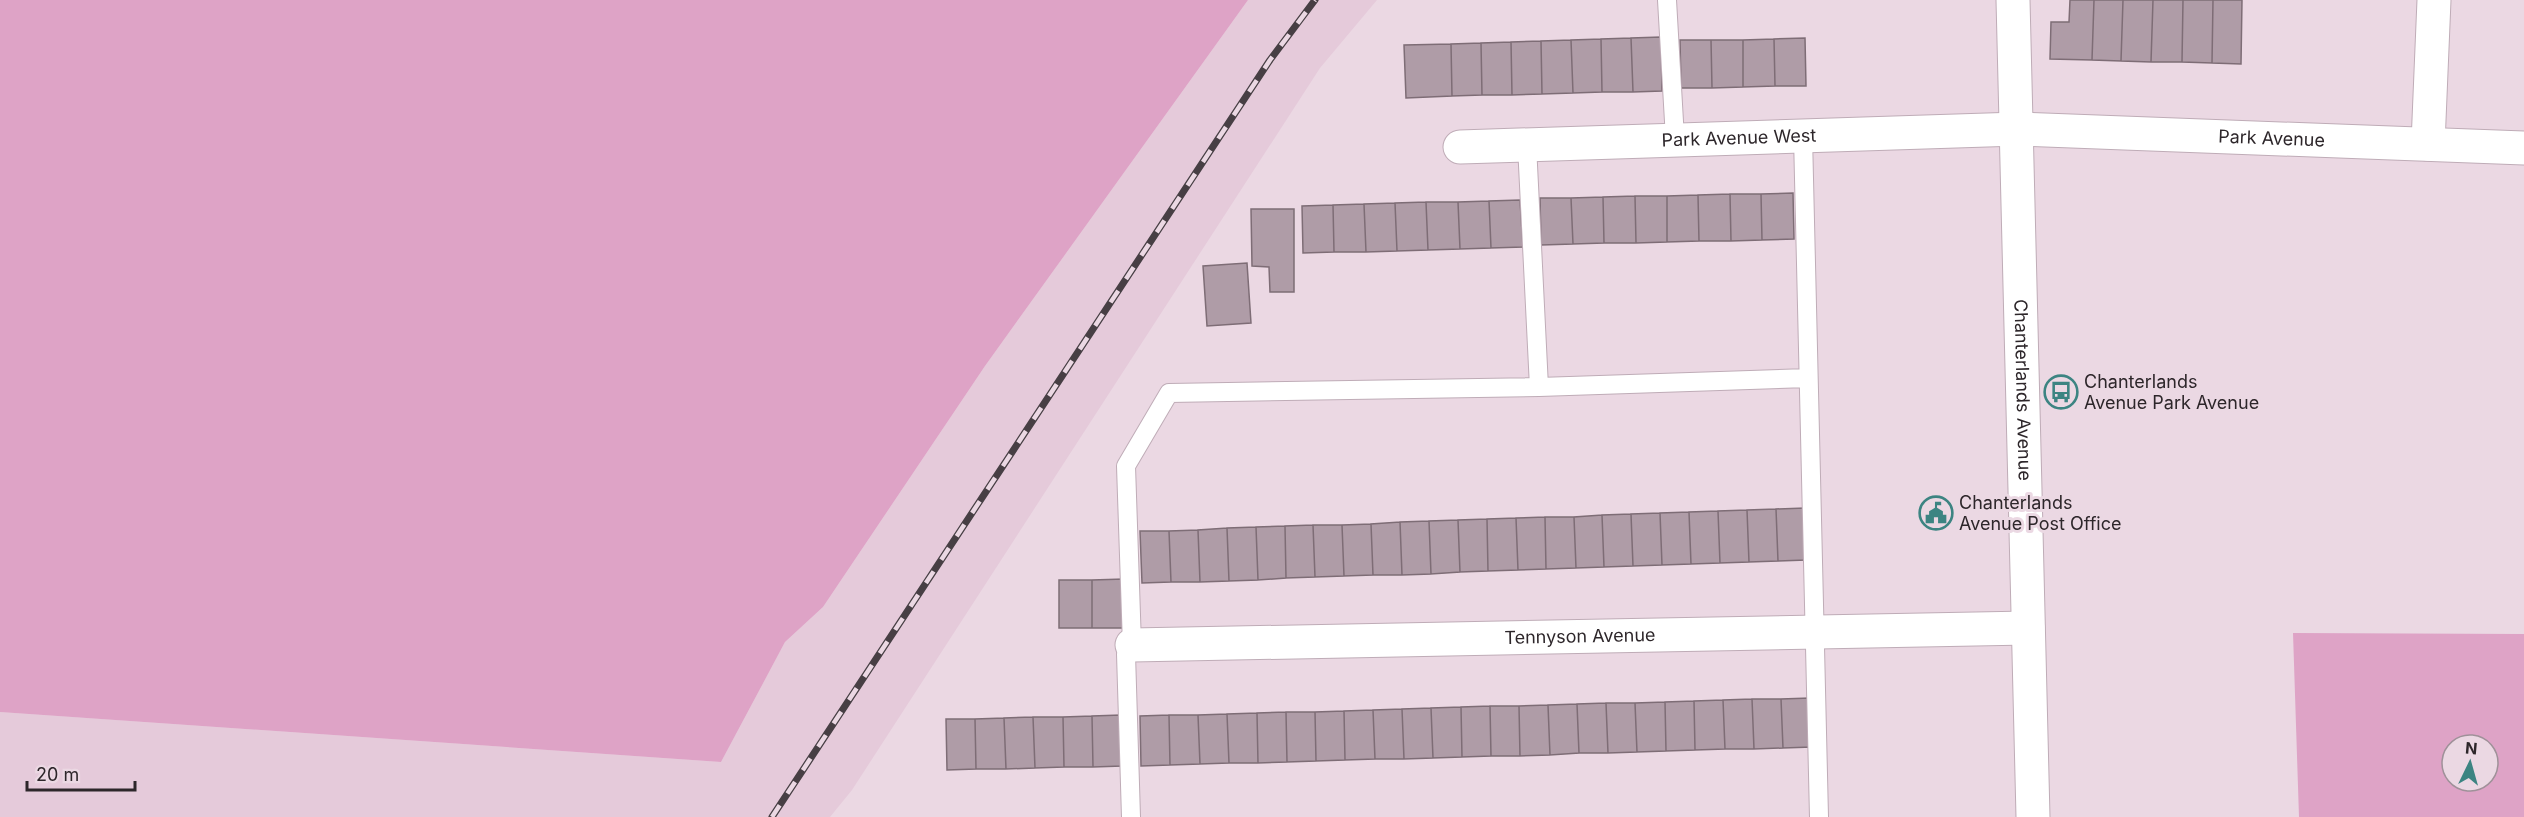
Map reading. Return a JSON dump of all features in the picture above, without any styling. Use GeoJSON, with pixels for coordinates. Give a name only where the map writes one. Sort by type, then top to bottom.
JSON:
{"type":"FeatureCollection","features":[{"type":"Feature","properties":{"kind":"street","name":"Chanterlands Avenue"},"geometry":{"type":"LineString","coordinates":[[2013,0],[2018,129],[2033,817]]}},
{"type":"Feature","properties":{"kind":"street"},"geometry":{"type":"LineString","coordinates":[[2428,144],[2434,0]]}},
{"type":"Feature","properties":{"kind":"street","name":"Park Avenue West"},"geometry":{"type":"LineString","coordinates":[[1460,147],[2018,129]]}},
{"type":"Feature","properties":{"kind":"street","name":"Park Avenue"},"geometry":{"type":"LineString","coordinates":[[2018,129],[2524,148]]}},
{"type":"Feature","properties":{"kind":"street","name":"Tennyson Avenue"},"geometry":{"type":"LineString","coordinates":[[1132,645],[2028,628]]}},
{"type":"Feature","properties":{"kind":"lane"},"geometry":{"type":"LineString","coordinates":[[1667,0],[1675,140]]}},
{"type":"Feature","properties":{"kind":"lane"},"geometry":{"type":"LineString","coordinates":[[1803,136],[1819,817]]}},
{"type":"Feature","properties":{"kind":"lane"},"geometry":{"type":"LineString","coordinates":[[1527,145],[1539,387]]}},
{"type":"Feature","properties":{"kind":"lane"},"geometry":{"type":"LineString","coordinates":[[1131,817],[1126,654],[1132,645],[1126,466],[1169,393],[1539,387],[1808,378]]}},
{"type":"Feature","properties":{"kind":"shaded area"},"geometry":{"type":"Polygon","coordinates":[[[0,0],[1248,0],[985,366],[823,607],[785,642],[721,762],[0,712],[0,0]]]}},
{"type":"Feature","properties":{"kind":"shaded area"},"geometry":{"type":"Polygon","coordinates":[[[1248,0],[1377,0],[1320,68],[852,790],[830,817],[0,817],[0,712],[721,762],[785,642],[823,607],[985,366],[1248,0]]]}},
{"type":"Feature","properties":{"kind":"shaded area"},"geometry":{"type":"Polygon","coordinates":[[[2293,633],[2524,634],[2524,817],[2299,817],[2293,633]]]}},
{"type":"Feature","properties":{"kind":"building"},"geometry":{"type":"Polygon","coordinates":[[[2070,0],[2094,0],[2092,60],[2050,59],[2051,22],[2069,22],[2070,0]]]}},
{"type":"Feature","properties":{"kind":"building"},"geometry":{"type":"Polygon","coordinates":[[[2094,0],[2123,0],[2121,61],[2092,60],[2094,0]]]}},
{"type":"Feature","properties":{"kind":"building"},"geometry":{"type":"Polygon","coordinates":[[[2123,0],[2153,0],[2151,62],[2121,61],[2123,0]]]}},
{"type":"Feature","properties":{"kind":"building"},"geometry":{"type":"Polygon","coordinates":[[[2153,0],[2183,0],[2182,62],[2151,62],[2153,0]]]}},
{"type":"Feature","properties":{"kind":"building"},"geometry":{"type":"Polygon","coordinates":[[[2183,0],[2213,0],[2212,63],[2182,62],[2183,0]]]}},
{"type":"Feature","properties":{"kind":"building"},"geometry":{"type":"Polygon","coordinates":[[[2213,0],[2242,0],[2241,64],[2212,63],[2213,0]]]}},
{"type":"Feature","properties":{"kind":"building"},"geometry":{"type":"Polygon","coordinates":[[[1661,37],[1662,91],[1633,92],[1631,38],[1661,37]]]}},
{"type":"Feature","properties":{"kind":"building"},"geometry":{"type":"Polygon","coordinates":[[[1631,38],[1633,92],[1602,92],[1601,39],[1631,38]]]}},
{"type":"Feature","properties":{"kind":"building"},"geometry":{"type":"Polygon","coordinates":[[[1805,38],[1806,86],[1775,86],[1774,39],[1805,38]]]}},
{"type":"Feature","properties":{"kind":"building"},"geometry":{"type":"Polygon","coordinates":[[[1601,39],[1602,92],[1573,93],[1571,40],[1601,39]]]}},
{"type":"Feature","properties":{"kind":"building"},"geometry":{"type":"Polygon","coordinates":[[[1774,39],[1775,86],[1743,87],[1743,40],[1774,39]]]}},
{"type":"Feature","properties":{"kind":"building"},"geometry":{"type":"Polygon","coordinates":[[[1571,40],[1573,93],[1542,94],[1541,41],[1571,40]]]}},
{"type":"Feature","properties":{"kind":"building"},"geometry":{"type":"Polygon","coordinates":[[[1680,40],[1711,40],[1712,88],[1681,88],[1680,40]]]}},
{"type":"Feature","properties":{"kind":"building"},"geometry":{"type":"Polygon","coordinates":[[[1711,40],[1743,40],[1743,87],[1712,88],[1711,40]]]}},
{"type":"Feature","properties":{"kind":"building"},"geometry":{"type":"Polygon","coordinates":[[[1541,41],[1542,94],[1512,95],[1511,42],[1541,41]]]}},
{"type":"Feature","properties":{"kind":"building"},"geometry":{"type":"Polygon","coordinates":[[[1511,42],[1512,95],[1482,95],[1481,43],[1511,42]]]}},
{"type":"Feature","properties":{"kind":"building"},"geometry":{"type":"Polygon","coordinates":[[[1481,43],[1482,95],[1452,96],[1451,44],[1481,43]]]}},
{"type":"Feature","properties":{"kind":"building"},"geometry":{"type":"Polygon","coordinates":[[[1451,44],[1452,96],[1406,98],[1404,45],[1451,44]]]}},
{"type":"Feature","properties":{"kind":"building"},"geometry":{"type":"Polygon","coordinates":[[[1793,193],[1794,239],[1762,240],[1761,194],[1793,193]]]}},
{"type":"Feature","properties":{"kind":"building"},"geometry":{"type":"Polygon","coordinates":[[[1730,194],[1761,194],[1762,240],[1731,241],[1730,194]]]}},
{"type":"Feature","properties":{"kind":"building"},"geometry":{"type":"Polygon","coordinates":[[[1730,194],[1731,241],[1699,241],[1698,195],[1730,194]]]}},
{"type":"Feature","properties":{"kind":"building"},"geometry":{"type":"Polygon","coordinates":[[[1698,195],[1699,241],[1667,242],[1667,196],[1698,195]]]}},
{"type":"Feature","properties":{"kind":"building"},"geometry":{"type":"Polygon","coordinates":[[[1635,196],[1636,243],[1604,243],[1603,197],[1635,196]]]}},
{"type":"Feature","properties":{"kind":"building"},"geometry":{"type":"Polygon","coordinates":[[[1635,196],[1667,196],[1667,242],[1636,243],[1635,196]]]}},
{"type":"Feature","properties":{"kind":"building"},"geometry":{"type":"Polygon","coordinates":[[[1603,197],[1604,243],[1573,244],[1571,198],[1603,197]]]}},
{"type":"Feature","properties":{"kind":"building"},"geometry":{"type":"Polygon","coordinates":[[[1540,198],[1571,198],[1573,244],[1541,245],[1540,198]]]}},
{"type":"Feature","properties":{"kind":"building"},"geometry":{"type":"Polygon","coordinates":[[[1520,200],[1523,247],[1491,248],[1489,201],[1520,200]]]}},
{"type":"Feature","properties":{"kind":"building"},"geometry":{"type":"Polygon","coordinates":[[[1489,201],[1491,248],[1460,249],[1458,202],[1489,201]]]}},
{"type":"Feature","properties":{"kind":"building"},"geometry":{"type":"Polygon","coordinates":[[[1426,202],[1458,202],[1460,249],[1428,250],[1426,202]]]}},
{"type":"Feature","properties":{"kind":"building"},"geometry":{"type":"Polygon","coordinates":[[[1426,202],[1428,250],[1397,251],[1395,203],[1426,202]]]}},
{"type":"Feature","properties":{"kind":"building"},"geometry":{"type":"Polygon","coordinates":[[[1395,203],[1397,251],[1366,252],[1364,204],[1395,203]]]}},
{"type":"Feature","properties":{"kind":"building"},"geometry":{"type":"Polygon","coordinates":[[[1364,204],[1366,252],[1334,252],[1333,205],[1364,204]]]}},
{"type":"Feature","properties":{"kind":"building"},"geometry":{"type":"Polygon","coordinates":[[[1333,205],[1334,252],[1303,253],[1302,206],[1333,205]]]}},
{"type":"Feature","properties":{"kind":"building"},"geometry":{"type":"Polygon","coordinates":[[[1251,209],[1294,209],[1294,292],[1270,292],[1269,267],[1252,266],[1251,209]]]}},
{"type":"Feature","properties":{"kind":"building"},"geometry":{"type":"Polygon","coordinates":[[[1247,263],[1251,323],[1207,326],[1203,266],[1247,263]]]}},
{"type":"Feature","properties":{"kind":"building"},"geometry":{"type":"Polygon","coordinates":[[[1805,508],[1806,560],[1778,561],[1776,509],[1805,508]]]}},
{"type":"Feature","properties":{"kind":"building"},"geometry":{"type":"Polygon","coordinates":[[[1776,509],[1778,561],[1749,562],[1747,510],[1776,509]]]}},
{"type":"Feature","properties":{"kind":"building"},"geometry":{"type":"Polygon","coordinates":[[[1747,510],[1749,562],[1720,563],[1718,511],[1747,510]]]}},
{"type":"Feature","properties":{"kind":"building"},"geometry":{"type":"Polygon","coordinates":[[[1718,511],[1720,563],[1691,564],[1689,512],[1718,511]]]}},
{"type":"Feature","properties":{"kind":"building"},"geometry":{"type":"Polygon","coordinates":[[[1689,512],[1691,564],[1662,565],[1660,513],[1689,512]]]}},
{"type":"Feature","properties":{"kind":"building"},"geometry":{"type":"Polygon","coordinates":[[[1660,513],[1662,565],[1633,566],[1631,514],[1660,513]]]}},
{"type":"Feature","properties":{"kind":"building"},"geometry":{"type":"Polygon","coordinates":[[[1631,514],[1633,566],[1604,567],[1602,515],[1631,514]]]}},
{"type":"Feature","properties":{"kind":"building"},"geometry":{"type":"Polygon","coordinates":[[[1602,515],[1604,567],[1576,568],[1574,517],[1602,515]]]}},
{"type":"Feature","properties":{"kind":"building"},"geometry":{"type":"Polygon","coordinates":[[[1545,517],[1546,569],[1518,570],[1516,518],[1545,517]]]}},
{"type":"Feature","properties":{"kind":"building"},"geometry":{"type":"Polygon","coordinates":[[[1545,517],[1574,517],[1576,568],[1546,569],[1545,517]]]}},
{"type":"Feature","properties":{"kind":"building"},"geometry":{"type":"Polygon","coordinates":[[[1516,518],[1518,570],[1488,571],[1487,519],[1516,518]]]}},
{"type":"Feature","properties":{"kind":"building"},"geometry":{"type":"Polygon","coordinates":[[[1487,519],[1488,571],[1460,572],[1458,520],[1487,519]]]}},
{"type":"Feature","properties":{"kind":"building"},"geometry":{"type":"Polygon","coordinates":[[[1458,520],[1460,572],[1431,574],[1429,521],[1458,520]]]}},
{"type":"Feature","properties":{"kind":"building"},"geometry":{"type":"Polygon","coordinates":[[[1429,521],[1431,574],[1402,575],[1400,522],[1429,521]]]}},
{"type":"Feature","properties":{"kind":"building"},"geometry":{"type":"Polygon","coordinates":[[[1400,522],[1402,575],[1373,575],[1371,524],[1400,522]]]}},
{"type":"Feature","properties":{"kind":"building"},"geometry":{"type":"Polygon","coordinates":[[[1371,524],[1373,575],[1344,576],[1342,525],[1371,524]]]}},
{"type":"Feature","properties":{"kind":"building"},"geometry":{"type":"Polygon","coordinates":[[[1313,525],[1342,525],[1344,576],[1315,577],[1313,525]]]}},
{"type":"Feature","properties":{"kind":"building"},"geometry":{"type":"Polygon","coordinates":[[[1313,525],[1315,577],[1286,578],[1285,526],[1313,525]]]}},
{"type":"Feature","properties":{"kind":"building"},"geometry":{"type":"Polygon","coordinates":[[[1285,526],[1286,578],[1258,580],[1256,527],[1285,526]]]}},
{"type":"Feature","properties":{"kind":"building"},"geometry":{"type":"Polygon","coordinates":[[[1256,527],[1258,580],[1229,581],[1227,528],[1256,527]]]}},
{"type":"Feature","properties":{"kind":"building"},"geometry":{"type":"Polygon","coordinates":[[[1227,528],[1229,581],[1200,582],[1198,530],[1227,528]]]}},
{"type":"Feature","properties":{"kind":"building"},"geometry":{"type":"Polygon","coordinates":[[[1198,530],[1200,582],[1171,582],[1169,531],[1198,530]]]}},
{"type":"Feature","properties":{"kind":"building"},"geometry":{"type":"Polygon","coordinates":[[[1140,531],[1169,531],[1171,582],[1142,583],[1140,531]]]}},
{"type":"Feature","properties":{"kind":"building"},"geometry":{"type":"Polygon","coordinates":[[[1124,579],[1124,628],[1092,628],[1092,580],[1124,579]]]}},
{"type":"Feature","properties":{"kind":"building"},"geometry":{"type":"Polygon","coordinates":[[[1059,580],[1092,580],[1092,628],[1059,628],[1059,580]]]}},
{"type":"Feature","properties":{"kind":"building"},"geometry":{"type":"Polygon","coordinates":[[[1810,698],[1812,747],[1783,748],[1781,699],[1810,698]]]}},
{"type":"Feature","properties":{"kind":"building"},"geometry":{"type":"Polygon","coordinates":[[[1752,699],[1754,749],[1725,749],[1723,700],[1752,699]]]}},
{"type":"Feature","properties":{"kind":"building"},"geometry":{"type":"Polygon","coordinates":[[[1752,699],[1781,699],[1783,748],[1754,749],[1752,699]]]}},
{"type":"Feature","properties":{"kind":"building"},"geometry":{"type":"Polygon","coordinates":[[[1723,700],[1725,749],[1695,750],[1694,701],[1723,700]]]}},
{"type":"Feature","properties":{"kind":"building"},"geometry":{"type":"Polygon","coordinates":[[[1694,701],[1695,750],[1666,751],[1665,702],[1694,701]]]}},
{"type":"Feature","properties":{"kind":"building"},"geometry":{"type":"Polygon","coordinates":[[[1665,702],[1666,751],[1637,752],[1635,703],[1665,702]]]}},
{"type":"Feature","properties":{"kind":"building"},"geometry":{"type":"Polygon","coordinates":[[[1606,703],[1608,753],[1579,753],[1577,704],[1606,703]]]}},
{"type":"Feature","properties":{"kind":"building"},"geometry":{"type":"Polygon","coordinates":[[[1606,703],[1635,703],[1637,752],[1608,753],[1606,703]]]}},
{"type":"Feature","properties":{"kind":"building"},"geometry":{"type":"Polygon","coordinates":[[[1577,704],[1579,753],[1550,755],[1548,705],[1577,704]]]}},
{"type":"Feature","properties":{"kind":"building"},"geometry":{"type":"Polygon","coordinates":[[[1548,705],[1550,755],[1520,756],[1519,706],[1548,705]]]}},
{"type":"Feature","properties":{"kind":"building"},"geometry":{"type":"Polygon","coordinates":[[[1490,706],[1519,706],[1520,756],[1491,756],[1490,706]]]}},
{"type":"Feature","properties":{"kind":"building"},"geometry":{"type":"Polygon","coordinates":[[[1490,706],[1491,756],[1462,757],[1461,707],[1490,706]]]}},
{"type":"Feature","properties":{"kind":"building"},"geometry":{"type":"Polygon","coordinates":[[[1461,707],[1462,757],[1433,758],[1431,708],[1461,707]]]}},
{"type":"Feature","properties":{"kind":"building"},"geometry":{"type":"Polygon","coordinates":[[[1431,708],[1433,758],[1404,759],[1402,709],[1431,708]]]}},
{"type":"Feature","properties":{"kind":"building"},"geometry":{"type":"Polygon","coordinates":[[[1402,709],[1404,759],[1375,759],[1373,710],[1402,709]]]}},
{"type":"Feature","properties":{"kind":"building"},"geometry":{"type":"Polygon","coordinates":[[[1373,710],[1375,759],[1345,760],[1344,711],[1373,710]]]}},
{"type":"Feature","properties":{"kind":"building"},"geometry":{"type":"Polygon","coordinates":[[[1344,711],[1345,760],[1316,761],[1315,712],[1344,711]]]}},
{"type":"Feature","properties":{"kind":"building"},"geometry":{"type":"Polygon","coordinates":[[[1286,712],[1287,762],[1258,763],[1257,713],[1286,712]]]}},
{"type":"Feature","properties":{"kind":"building"},"geometry":{"type":"Polygon","coordinates":[[[1286,712],[1315,712],[1316,761],[1287,762],[1286,712]]]}},
{"type":"Feature","properties":{"kind":"building"},"geometry":{"type":"Polygon","coordinates":[[[1257,713],[1258,763],[1229,763],[1227,714],[1257,713]]]}},
{"type":"Feature","properties":{"kind":"building"},"geometry":{"type":"Polygon","coordinates":[[[1227,714],[1229,763],[1200,764],[1198,715],[1227,714]]]}},
{"type":"Feature","properties":{"kind":"building"},"geometry":{"type":"Polygon","coordinates":[[[1121,715],[1122,766],[1093,767],[1092,716],[1121,715]]]}},
{"type":"Feature","properties":{"kind":"building"},"geometry":{"type":"Polygon","coordinates":[[[1169,715],[1198,715],[1200,764],[1170,765],[1169,715]]]}},
{"type":"Feature","properties":{"kind":"building"},"geometry":{"type":"Polygon","coordinates":[[[1169,715],[1170,765],[1141,766],[1140,716],[1169,715]]]}},
{"type":"Feature","properties":{"kind":"building"},"geometry":{"type":"Polygon","coordinates":[[[1092,716],[1093,767],[1064,767],[1063,717],[1092,716]]]}},
{"type":"Feature","properties":{"kind":"building"},"geometry":{"type":"Polygon","coordinates":[[[1033,717],[1035,768],[1006,769],[1004,718],[1033,717]]]}},
{"type":"Feature","properties":{"kind":"building"},"geometry":{"type":"Polygon","coordinates":[[[1033,717],[1063,717],[1064,767],[1035,768],[1033,717]]]}},
{"type":"Feature","properties":{"kind":"building"},"geometry":{"type":"Polygon","coordinates":[[[1004,718],[1006,769],[976,769],[975,719],[1004,718]]]}},
{"type":"Feature","properties":{"kind":"building"},"geometry":{"type":"Polygon","coordinates":[[[946,719],[975,719],[976,769],[947,770],[946,719]]]}},
{"type":"Feature","properties":{"kind":"railway"},"geometry":{"type":"LineString","coordinates":[[772,817],[1270,60],[1315,0]]}},
{"type":"Feature","properties":{"kind":"place","name":"Chanterlands Avenue Park Avenue"},"geometry":{"type":"Point","coordinates":[2061,392]}},
{"type":"Feature","properties":{"kind":"place","name":"Chanterlands Avenue Post Office"},"geometry":{"type":"Point","coordinates":[1936,513]}}]}
